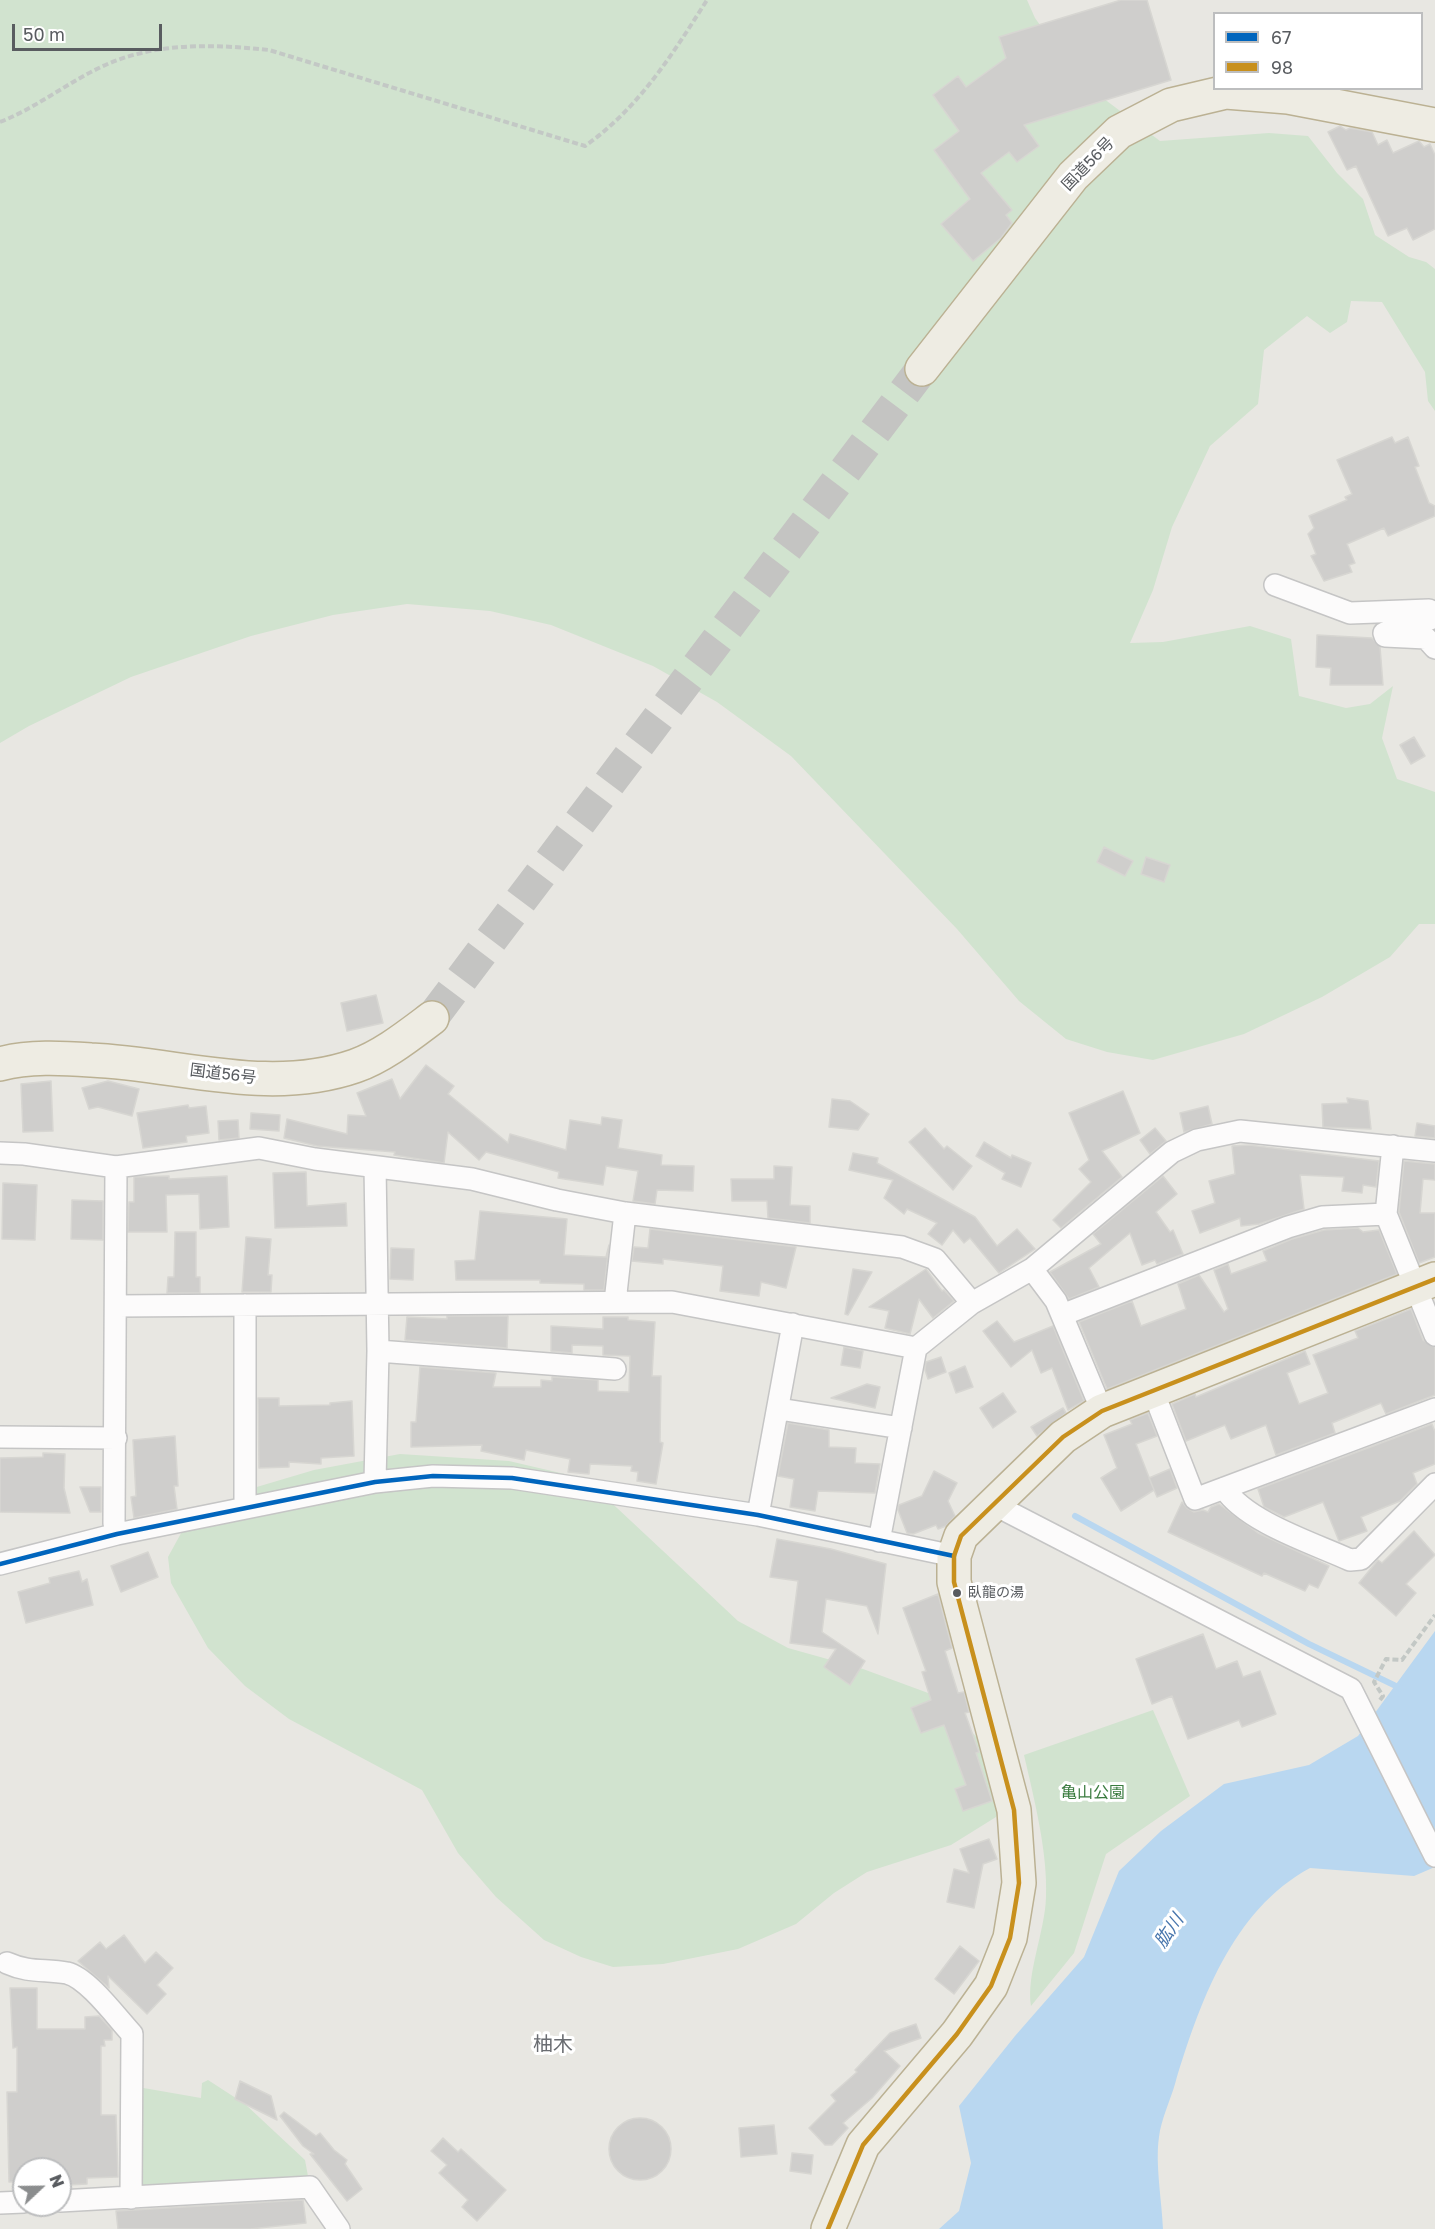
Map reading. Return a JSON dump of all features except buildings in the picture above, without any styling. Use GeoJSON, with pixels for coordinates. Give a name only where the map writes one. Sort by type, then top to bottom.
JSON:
{"type":"FeatureCollection","features":[{"type":"Feature","properties":{"kind":"highway","name":"国道56号"},"geometry":{"type":"LineString","coordinates":[[922,369],[1073,176],[1119,132],[1171,105],[1226,92],[1287,96],[1435,125]]}},
{"type":"Feature","properties":{"kind":"highway","name":"国道56号"},"geometry":{"type":"LineString","coordinates":[[0,1064],[67,1059],[134,1062],[244,1079],[305,1079],[356,1066],[396,1045],[432,1018]]}},
{"type":"Feature","properties":{"kind":"highway"},"geometry":{"type":"LineString","coordinates":[[828,2229],[863,2145],[957,2034],[984,1996],[991,1986],[1010,1938],[1019,1883],[1014,1810],[954,1582],[954,1556],[961,1536],[1063,1437],[1102,1411],[1426,1282]]}},
{"type":"Feature","properties":{"kind":"street"},"geometry":{"type":"LineString","coordinates":[[1275,585],[1350,613],[1429,610],[1434,615],[1430,619],[1384,633],[1385,636],[1426,638],[1435,648]]}},
{"type":"Feature","properties":{"kind":"street"},"geometry":{"type":"LineString","coordinates":[[879,1541],[916,1347],[972,1303],[1032,1269],[1172,1152],[1197,1140],[1240,1131],[1435,1151]]}},
{"type":"Feature","properties":{"kind":"street"},"geometry":{"type":"LineString","coordinates":[[1392,1146],[1386,1214],[1426,1282],[1435,1335]]}},
{"type":"Feature","properties":{"kind":"street"},"geometry":{"type":"LineString","coordinates":[[0,1153],[24,1154],[116,1167],[259,1148],[315,1160],[472,1179],[557,1200],[625,1213],[902,1247],[935,1259],[972,1303]]}},
{"type":"Feature","properties":{"kind":"street"},"geometry":{"type":"LineString","coordinates":[[116,1167],[114,1523],[117,1534]]}},
{"type":"Feature","properties":{"kind":"street"},"geometry":{"type":"LineString","coordinates":[[375,1167],[378,1352],[375,1482]]}},
{"type":"Feature","properties":{"kind":"street"},"geometry":{"type":"LineString","coordinates":[[615,1302],[625,1213]]}},
{"type":"Feature","properties":{"kind":"street"},"geometry":{"type":"LineString","coordinates":[[1062,1315],[1288,1227],[1322,1217],[1386,1214]]}},
{"type":"Feature","properties":{"kind":"street"},"geometry":{"type":"LineString","coordinates":[[1032,1269],[1056,1301],[1102,1411]]}},
{"type":"Feature","properties":{"kind":"street"},"geometry":{"type":"LineString","coordinates":[[117,1306],[672,1302],[916,1347]]}},
{"type":"Feature","properties":{"kind":"street"},"geometry":{"type":"LineString","coordinates":[[245,1305],[245,1508]]}},
{"type":"Feature","properties":{"kind":"street"},"geometry":{"type":"LineString","coordinates":[[759,1515],[793,1324]]}},
{"type":"Feature","properties":{"kind":"street"},"geometry":{"type":"LineString","coordinates":[[378,1352],[615,1369]]}},
{"type":"Feature","properties":{"kind":"street"},"geometry":{"type":"LineString","coordinates":[[1153,1391],[1195,1498],[1435,1409]]}},
{"type":"Feature","properties":{"kind":"street"},"geometry":{"type":"LineString","coordinates":[[779,1409],[901,1428]]}},
{"type":"Feature","properties":{"kind":"street"},"geometry":{"type":"LineString","coordinates":[[0,1437],[116,1438]]}},
{"type":"Feature","properties":{"kind":"street"},"geometry":{"type":"LineString","coordinates":[[0,1563],[117,1534],[245,1508],[375,1482],[433,1476],[512,1478],[759,1515],[954,1556]]}},
{"type":"Feature","properties":{"kind":"street"},"geometry":{"type":"LineString","coordinates":[[1224,1488],[1232,1499],[1264,1521],[1350,1560],[1361,1559],[1435,1484]]}},
{"type":"Feature","properties":{"kind":"street"},"geometry":{"type":"LineString","coordinates":[[995,1505],[1351,1689],[1435,1856]]}},
{"type":"Feature","properties":{"kind":"street"},"geometry":{"type":"LineString","coordinates":[[2,1962],[24,1970],[69,1973],[85,1983],[132,2034],[131,2198]]}},
{"type":"Feature","properties":{"kind":"street"},"geometry":{"type":"LineString","coordinates":[[72,2200],[310,2187],[339,2229]]}},
{"type":"Feature","properties":{"kind":"path"},"geometry":{"type":"LineString","coordinates":[[0,122],[102,66],[147,51],[219,44],[269,50],[585,146],[606,131],[661,73],[706,0]]}},
{"type":"Feature","properties":{"kind":"path"},"geometry":{"type":"LineString","coordinates":[[1381,1701],[1383,1696],[1374,1682],[1386,1659],[1402,1660],[1435,1615]]}},
{"type":"Feature","properties":{"kind":"green space"},"geometry":{"type":"Polygon","coordinates":[[[0,0],[1027,0],[1035,18],[1079,80],[1160,141],[1269,133],[1308,136],[1337,173],[1363,199],[1375,235],[1409,257],[1426,262],[1435,269],[1435,411],[1428,401],[1425,372],[1382,302],[1351,301],[1347,322],[1330,333],[1307,316],[1264,350],[1258,404],[1210,446],[1172,527],[1153,590],[1130,643],[1163,642],[1250,626],[1291,639],[1299,696],[1346,708],[1370,704],[1393,686],[1382,738],[1397,779],[1435,792],[1435,924],[1419,924],[1390,957],[1322,997],[1244,1034],[1153,1060],[1107,1052],[1066,1039],[1019,1001],[957,929],[791,756],[717,702],[653,666],[551,625],[490,611],[407,604],[333,615],[251,636],[131,677],[29,726],[0,743],[0,0]]]}},
{"type":"Feature","properties":{"kind":"green space"},"geometry":{"type":"Polygon","coordinates":[[[400,1454],[509,1461],[586,1479],[738,1621],[788,1648],[863,1669],[939,1697],[983,1744],[1005,1789],[996,1817],[951,1845],[867,1872],[834,1893],[796,1924],[738,1949],[663,1964],[613,1967],[581,1957],[544,1940],[496,1897],[458,1853],[422,1790],[289,1719],[245,1686],[208,1648],[171,1583],[168,1557],[185,1526],[250,1489],[314,1470],[400,1454]]]}},
{"type":"Feature","properties":{"kind":"green space","name":"亀山公園"},"geometry":{"type":"Polygon","coordinates":[[[1153,1710],[1190,1796],[1106,1854],[1074,1953],[1031,2006],[1031,1980],[1043,1924],[1046,1880],[1040,1826],[1024,1755],[1153,1710]]]}},
{"type":"Feature","properties":{"kind":"green space"},"geometry":{"type":"Polygon","coordinates":[[[208,2080],[245,2104],[305,2160],[310,2187],[131,2198],[132,2086],[201,2098],[202,2083],[208,2080]]]}},
{"type":"Feature","properties":{"kind":"water","name":"肱川"},"geometry":{"type":"Polygon","coordinates":[[[1435,1631],[1435,1867],[1414,1876],[1310,1868],[1283,1886],[1259,1908],[1239,1934],[1222,1962],[1195,2022],[1162,2124],[1158,2159],[1163,2229],[939,2229],[959,2211],[971,2163],[959,2106],[1015,2036],[1084,1957],[1119,1871],[1161,1831],[1224,1784],[1309,1765],[1358,1736],[1435,1631]]]}},
{"type":"Feature","properties":{"kind":"waterway"},"geometry":{"type":"LineString","coordinates":[[1075,1516],[1309,1644],[1400,1688]]}},
{"type":"Feature","properties":{"kind":"tunnel"},"geometry":{"type":"LineString","coordinates":[[432,1018],[922,369]]}},
{"type":"Feature","properties":{"kind":"transit line","name":"98"},"geometry":{"type":"LineString","coordinates":[[828,2229],[863,2145],[957,2034],[991,1986],[1010,1938],[1019,1883],[1014,1810],[954,1582],[954,1556],[961,1536],[1063,1437],[1102,1411],[1435,1279]]}},
{"type":"Feature","properties":{"kind":"transit line","name":"67"},"geometry":{"type":"LineString","coordinates":[[0,1564],[117,1534],[375,1482],[433,1476],[512,1478],[758,1515],[954,1556]]}},
{"type":"Feature","properties":{"kind":"place","name":"臥龍の湯"},"geometry":{"type":"Point","coordinates":[957,1593]}},
{"type":"Feature","properties":{"kind":"district","name":"柚木"},"geometry":{"type":"Point","coordinates":[553,2045]}}]}
